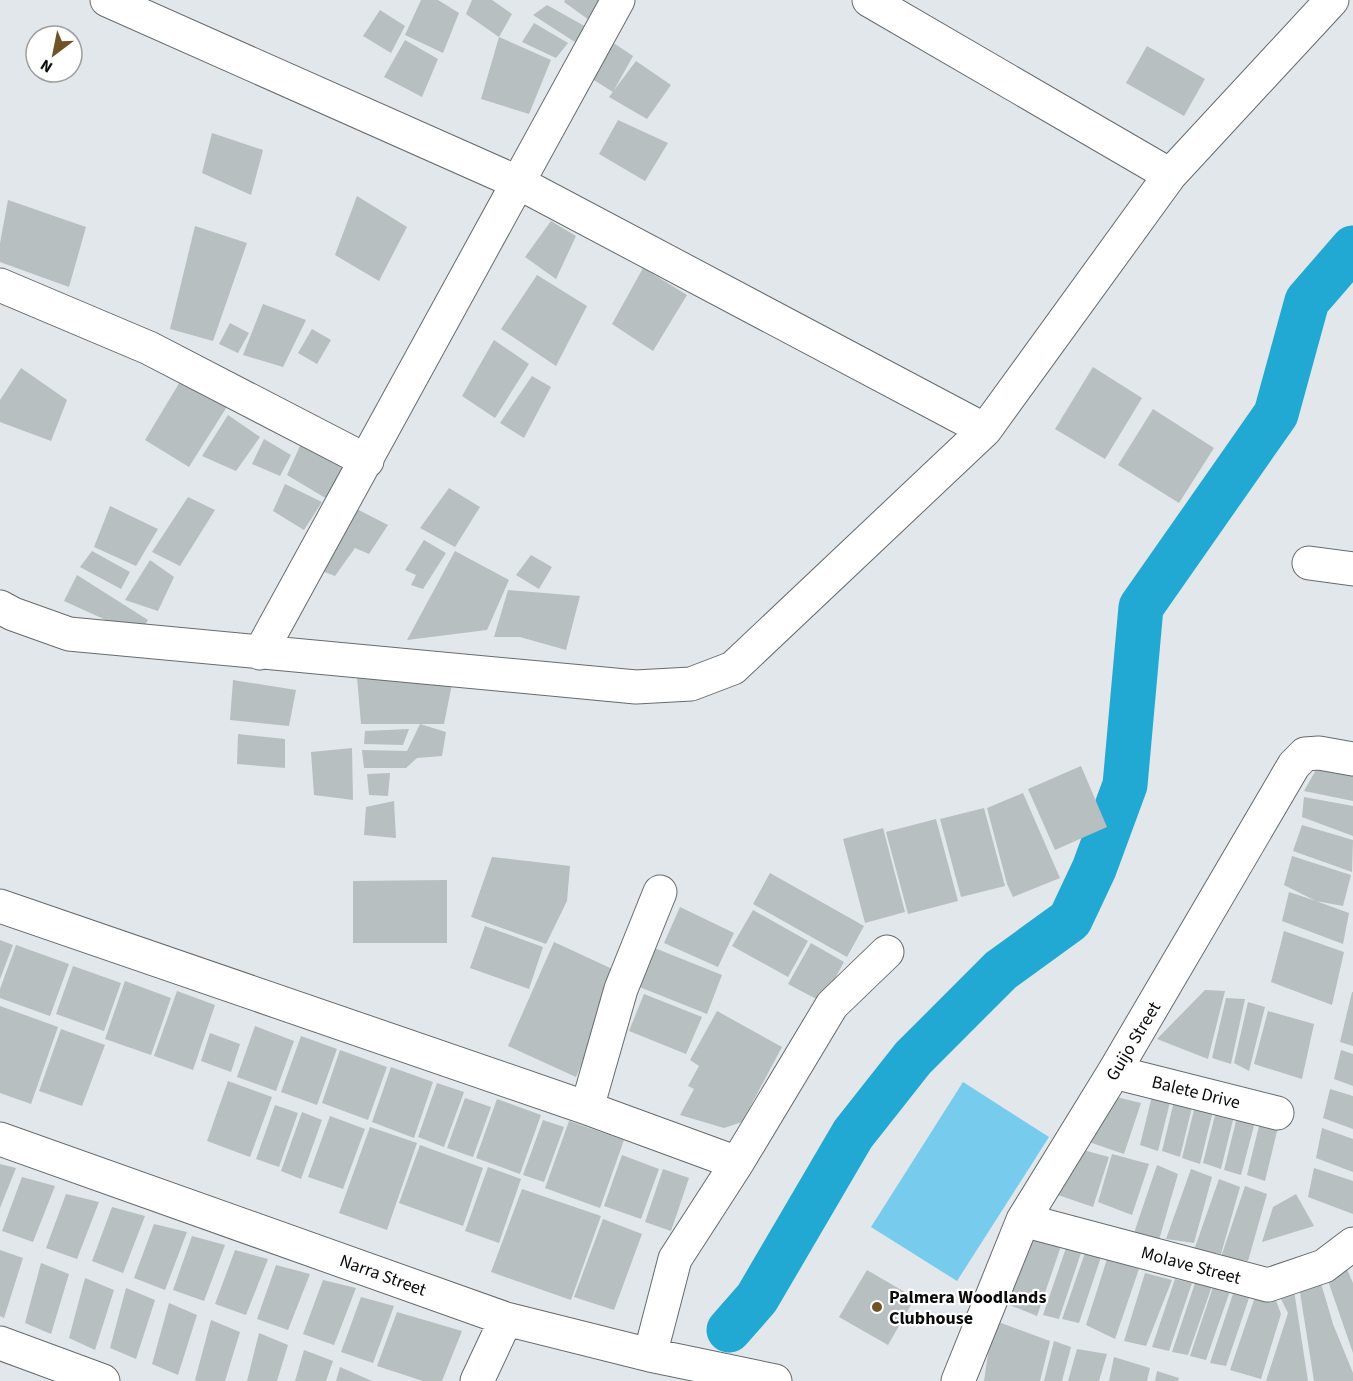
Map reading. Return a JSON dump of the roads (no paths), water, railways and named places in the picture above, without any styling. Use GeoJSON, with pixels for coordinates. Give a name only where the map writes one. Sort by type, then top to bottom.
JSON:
{"type":"FeatureCollection","features":[{"type":"Feature","properties":{"kind":"street"},"geometry":{"type":"LineString","coordinates":[[107,0],[519,183],[985,430]]}},
{"type":"Feature","properties":{"kind":"street"},"geometry":{"type":"LineString","coordinates":[[260,653],[618,0]]}},
{"type":"Feature","properties":{"kind":"street"},"geometry":{"type":"LineString","coordinates":[[869,0],[1170,175]]}},
{"type":"Feature","properties":{"kind":"street"},"geometry":{"type":"LineString","coordinates":[[0,608],[69,634],[636,687],[691,684],[733,668],[985,430],[1170,175],[1332,0]]}},
{"type":"Feature","properties":{"kind":"street"},"geometry":{"type":"LineString","coordinates":[[0,285],[149,348],[367,461]]}},
{"type":"Feature","properties":{"kind":"street"},"geometry":{"type":"LineString","coordinates":[[1309,563],[1353,569]]}},
{"type":"Feature","properties":{"kind":"street","name":"Guijo Street"},"geometry":{"type":"LineString","coordinates":[[958,1381],[1023,1220],[1114,1072],[1294,765],[1305,754],[1320,753],[1353,759]]}},
{"type":"Feature","properties":{"kind":"street"},"geometry":{"type":"LineString","coordinates":[[586,1108],[621,988],[660,892]]}},
{"type":"Feature","properties":{"kind":"street"},"geometry":{"type":"LineString","coordinates":[[0,906],[586,1108],[737,1163]]}},
{"type":"Feature","properties":{"kind":"street"},"geometry":{"type":"LineString","coordinates":[[650,1355],[675,1259],[737,1163],[832,1005],[887,952]]}},
{"type":"Feature","properties":{"kind":"street","name":"Balete Drive"},"geometry":{"type":"LineString","coordinates":[[1114,1072],[1277,1113]]}},
{"type":"Feature","properties":{"kind":"street","name":"Narra Street"},"geometry":{"type":"LineString","coordinates":[[0,1139],[506,1319],[650,1355],[775,1381]]}},
{"type":"Feature","properties":{"kind":"street","name":"Molave Street"},"geometry":{"type":"LineString","coordinates":[[1023,1220],[1268,1285],[1324,1266],[1353,1244]]}},
{"type":"Feature","properties":{"kind":"street"},"geometry":{"type":"LineString","coordinates":[[477,1381],[506,1319]]}},
{"type":"Feature","properties":{"kind":"street"},"geometry":{"type":"LineString","coordinates":[[1,1347],[103,1381]]}},
{"type":"Feature","properties":{"kind":"waterway"},"geometry":{"type":"LineString","coordinates":[[729,1330],[757,1298],[853,1134],[913,1058],[1001,970],[1070,920],[1094,869],[1125,785],[1141,607],[1276,414],[1307,301],[1353,248]]}},
{"type":"Feature","properties":{"kind":"place","name":"Palmera Woodlands Clubhouse"},"geometry":{"type":"Point","coordinates":[877,1307]}}]}
